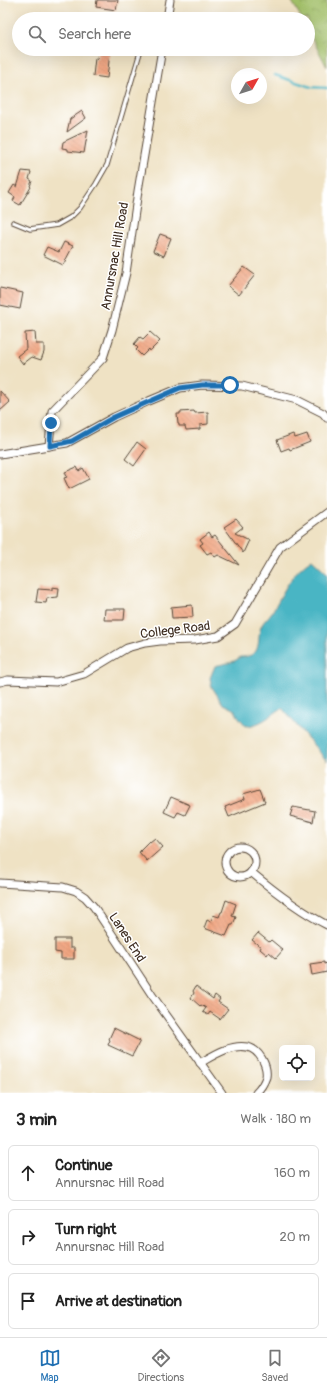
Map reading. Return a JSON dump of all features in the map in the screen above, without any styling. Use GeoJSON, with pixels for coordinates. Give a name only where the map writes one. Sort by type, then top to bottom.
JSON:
{"type":"FeatureCollection","features":[{"type":"Feature","properties":{"kind":"street"},"geometry":{"type":"LineString","coordinates":[[169,12],[170,0]]}},
{"type":"Feature","properties":{"kind":"street","name":"Annursnac Hill Road"},"geometry":{"type":"LineString","coordinates":[[50,446],[52,411],[102,358],[112,330],[126,273],[161,56]]}},
{"type":"Feature","properties":{"kind":"street"},"geometry":{"type":"LineString","coordinates":[[0,454],[72,441],[114,417],[180,388],[202,385],[242,386],[297,400],[323,413],[327,418]]}},
{"type":"Feature","properties":{"kind":"street","name":"College Road"},"geometry":{"type":"LineString","coordinates":[[0,682],[8,680],[56,682],[84,674],[127,648],[160,641],[195,640],[218,636],[235,624],[280,547],[327,512]]}},
{"type":"Feature","properties":{"kind":"street"},"geometry":{"type":"LineString","coordinates":[[236,847],[250,850],[255,859],[254,868],[251,872],[242,877],[233,875],[229,872],[225,865],[228,852],[236,847]]}},
{"type":"Feature","properties":{"kind":"street"},"geometry":{"type":"LineString","coordinates":[[251,872],[278,894],[327,925]]}},
{"type":"Feature","properties":{"kind":"street","name":"Lanes End"},"geometry":{"type":"LineString","coordinates":[[0,883],[63,887],[76,890],[85,897],[94,907],[152,996],[222,1093]]}},
{"type":"Feature","properties":{"kind":"street"},"geometry":{"type":"LineString","coordinates":[[200,1063],[223,1051],[236,1047],[253,1049],[264,1064],[266,1076],[263,1084],[256,1093]]}},
{"type":"Feature","properties":{"kind":"lane"},"geometry":{"type":"LineString","coordinates":[[13,222],[30,229],[57,224],[71,217],[80,208],[107,165],[139,56]]}},
{"type":"Feature","properties":{"kind":"green space"},"geometry":{"type":"Polygon","coordinates":[[[291,0],[327,0],[327,67],[315,44],[315,12],[298,12],[291,0]]]}},
{"type":"Feature","properties":{"kind":"water"},"geometry":{"type":"Polygon","coordinates":[[[312,559],[327,573],[327,761],[282,708],[261,722],[246,726],[235,710],[223,704],[212,687],[210,678],[215,666],[232,662],[240,657],[249,656],[256,651],[260,630],[263,623],[272,612],[293,576],[312,559]]]}},
{"type":"Feature","properties":{"kind":"building"},"geometry":{"type":"Polygon","coordinates":[[[97,0],[118,0],[116,10],[96,7],[97,0]]]}},
{"type":"Feature","properties":{"kind":"building"},"geometry":{"type":"Polygon","coordinates":[[[97,56],[110,56],[107,78],[93,76],[95,58],[97,59],[97,56]]]}},
{"type":"Feature","properties":{"kind":"building"},"geometry":{"type":"Polygon","coordinates":[[[82,111],[86,118],[67,132],[70,119],[82,111]]]}},
{"type":"Feature","properties":{"kind":"building"},"geometry":{"type":"Polygon","coordinates":[[[88,130],[84,153],[68,151],[68,149],[62,148],[63,142],[88,130]]]}},
{"type":"Feature","properties":{"kind":"building"},"geometry":{"type":"Polygon","coordinates":[[[22,171],[31,172],[29,179],[32,181],[31,187],[20,205],[13,201],[15,197],[9,193],[14,185],[17,187],[22,171]]]}},
{"type":"Feature","properties":{"kind":"building"},"geometry":{"type":"Polygon","coordinates":[[[160,234],[171,238],[164,256],[153,251],[160,234]]]}},
{"type":"Feature","properties":{"kind":"building"},"geometry":{"type":"Polygon","coordinates":[[[64,242],[73,246],[63,265],[43,255],[47,247],[59,252],[64,242]]]}},
{"type":"Feature","properties":{"kind":"building"},"geometry":{"type":"Polygon","coordinates":[[[244,267],[255,275],[239,295],[228,286],[244,267]]]}},
{"type":"Feature","properties":{"kind":"building"},"geometry":{"type":"Polygon","coordinates":[[[0,288],[23,293],[20,309],[0,305],[0,288]]]}},
{"type":"Feature","properties":{"kind":"building"},"geometry":{"type":"Polygon","coordinates":[[[35,332],[36,344],[44,344],[44,352],[41,360],[32,357],[23,364],[17,356],[26,349],[25,333],[35,332]]]}},
{"type":"Feature","properties":{"kind":"building"},"geometry":{"type":"Polygon","coordinates":[[[150,332],[160,341],[150,351],[149,349],[142,356],[136,350],[138,348],[134,344],[140,337],[143,339],[150,332]]]}},
{"type":"Feature","properties":{"kind":"building"},"geometry":{"type":"Polygon","coordinates":[[[0,391],[10,402],[0,411],[0,391]]]}},
{"type":"Feature","properties":{"kind":"building"},"geometry":{"type":"Polygon","coordinates":[[[194,411],[195,413],[208,412],[208,424],[200,425],[200,429],[186,430],[185,426],[179,426],[177,414],[180,414],[180,412],[194,411]]]}},
{"type":"Feature","properties":{"kind":"building"},"geometry":{"type":"Polygon","coordinates":[[[293,434],[295,438],[307,434],[310,442],[290,450],[289,448],[281,451],[277,440],[293,434]]]}},
{"type":"Feature","properties":{"kind":"building"},"geometry":{"type":"Polygon","coordinates":[[[137,442],[146,449],[134,466],[125,459],[137,442]]]}},
{"type":"Feature","properties":{"kind":"building"},"geometry":{"type":"Polygon","coordinates":[[[77,467],[79,471],[83,468],[89,479],[69,489],[64,478],[67,477],[65,472],[77,467]]]}},
{"type":"Feature","properties":{"kind":"building"},"geometry":{"type":"Polygon","coordinates":[[[236,519],[243,527],[235,533],[249,540],[243,553],[224,527],[236,519]]]}},
{"type":"Feature","properties":{"kind":"building"},"geometry":{"type":"Polygon","coordinates":[[[209,532],[212,537],[215,535],[239,565],[218,555],[215,557],[211,552],[207,554],[200,545],[203,543],[200,539],[209,532]]]}},
{"type":"Feature","properties":{"kind":"building"},"geometry":{"type":"Polygon","coordinates":[[[52,587],[59,588],[58,597],[47,598],[46,603],[36,602],[38,589],[52,590],[52,587]]]}},
{"type":"Feature","properties":{"kind":"building"},"geometry":{"type":"Polygon","coordinates":[[[192,605],[193,617],[172,618],[171,607],[192,605]]]}},
{"type":"Feature","properties":{"kind":"building"},"geometry":{"type":"Polygon","coordinates":[[[105,609],[125,609],[124,620],[104,620],[105,609]]]}},
{"type":"Feature","properties":{"kind":"building"},"geometry":{"type":"Polygon","coordinates":[[[260,789],[265,802],[229,817],[225,807],[245,799],[243,794],[260,789]]]}},
{"type":"Feature","properties":{"kind":"building"},"geometry":{"type":"Polygon","coordinates":[[[171,797],[190,805],[185,815],[178,812],[175,817],[164,812],[171,797]]]}},
{"type":"Feature","properties":{"kind":"building"},"geometry":{"type":"Polygon","coordinates":[[[293,807],[315,811],[313,822],[290,816],[293,807]]]}},
{"type":"Feature","properties":{"kind":"building"},"geometry":{"type":"Polygon","coordinates":[[[155,838],[163,847],[147,861],[139,852],[149,841],[150,842],[155,838]]]}},
{"type":"Feature","properties":{"kind":"building"},"geometry":{"type":"Polygon","coordinates":[[[226,900],[236,904],[232,916],[236,917],[226,936],[204,928],[207,920],[211,922],[213,915],[219,917],[226,900]]]}},
{"type":"Feature","properties":{"kind":"building"},"geometry":{"type":"Polygon","coordinates":[[[258,933],[269,942],[271,940],[283,950],[276,958],[269,952],[267,955],[260,949],[261,947],[252,940],[258,933]]]}},
{"type":"Feature","properties":{"kind":"building"},"geometry":{"type":"Polygon","coordinates":[[[55,939],[70,939],[70,948],[74,948],[74,959],[61,959],[61,953],[55,952],[55,939]]]}},
{"type":"Feature","properties":{"kind":"building"},"geometry":{"type":"Polygon","coordinates":[[[324,962],[324,964],[327,963],[327,972],[312,975],[310,964],[324,962]]]}},
{"type":"Feature","properties":{"kind":"building"},"geometry":{"type":"Polygon","coordinates":[[[196,986],[213,999],[215,995],[220,999],[218,1002],[228,1009],[220,1019],[210,1012],[208,1015],[203,1012],[206,1008],[201,1005],[200,1006],[191,998],[196,986]]]}},
{"type":"Feature","properties":{"kind":"building"},"geometry":{"type":"Polygon","coordinates":[[[114,1028],[140,1041],[132,1056],[108,1045],[114,1028]]]}},
{"type":"Feature","properties":{"kind":"waterway"},"geometry":{"type":"LineString","coordinates":[[275,75],[311,87],[327,88]]}},
{"type":"Feature","properties":{"kind":"route"},"geometry":{"type":"LineString","coordinates":[[51,423],[50,446],[72,441],[114,417],[180,388],[202,385],[230,385]]}}]}
